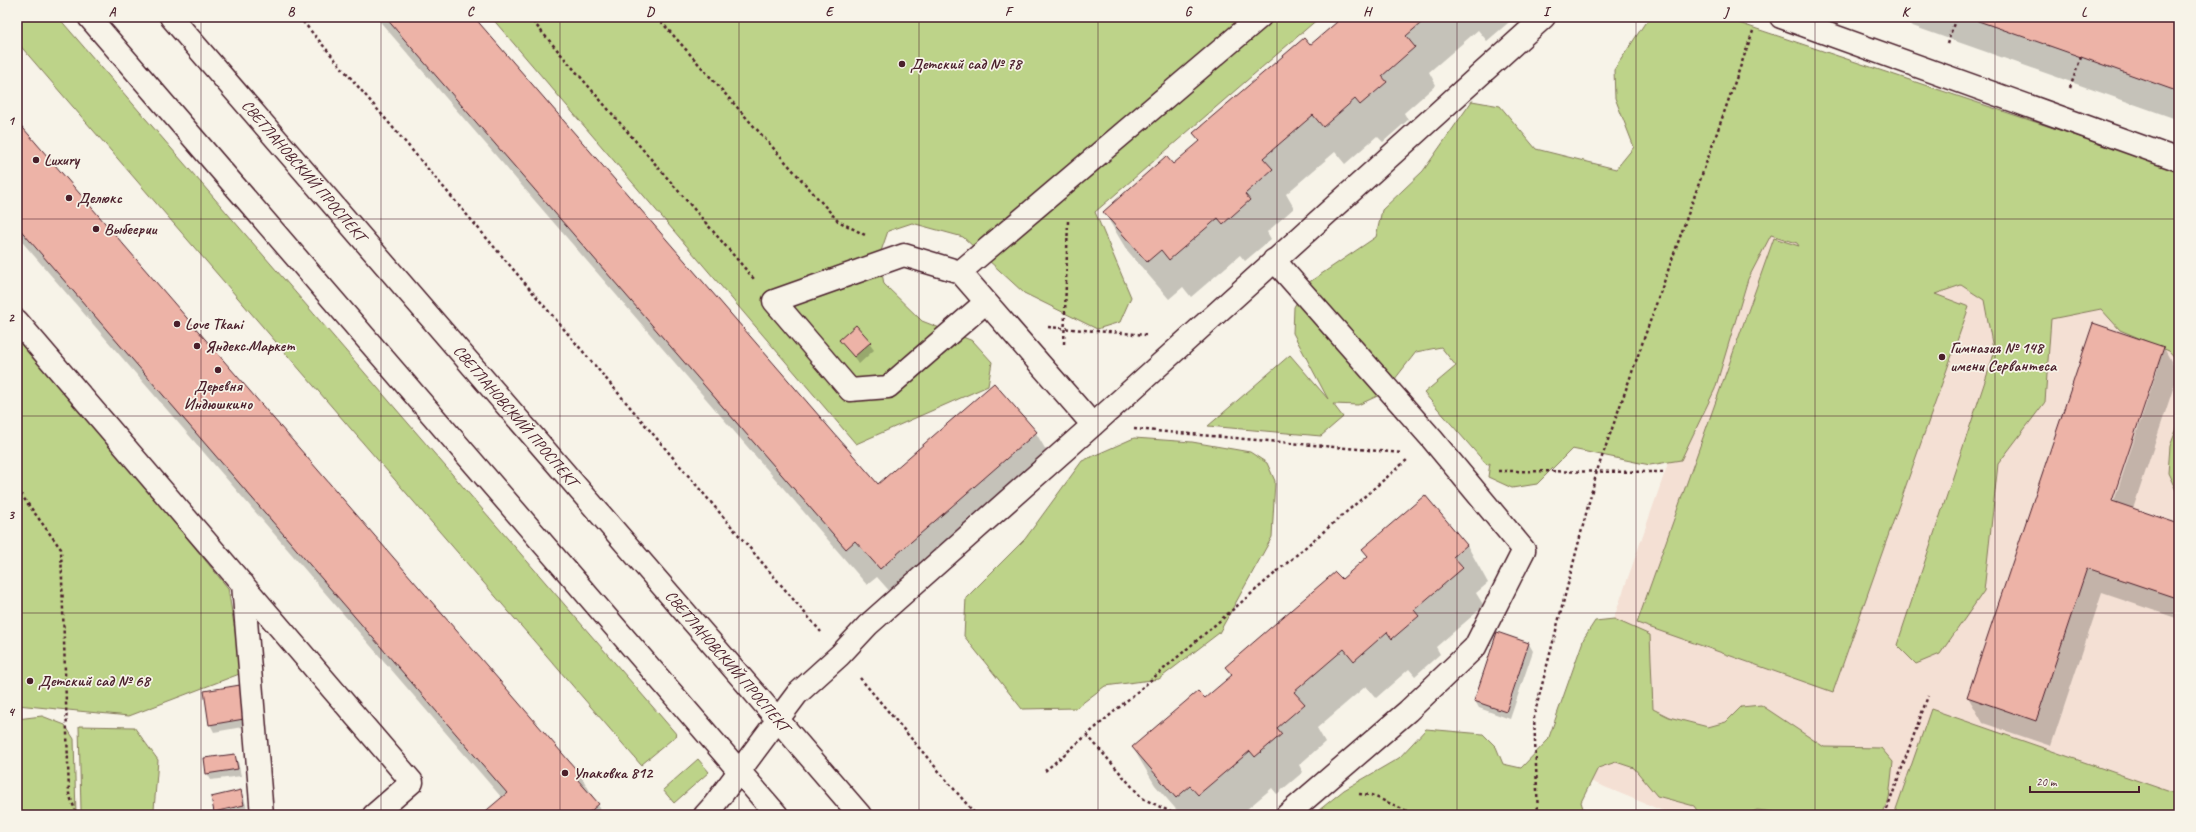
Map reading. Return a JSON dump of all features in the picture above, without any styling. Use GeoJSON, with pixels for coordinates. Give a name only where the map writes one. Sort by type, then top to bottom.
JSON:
{"type":"FeatureCollection","features":[{"type":"Feature","properties":{"kind":"main road"},"geometry":{"type":"LineString","coordinates":[[89,17],[777,815]]}},
{"type":"Feature","properties":{"kind":"main road","name":"СВЕТЛАНОВСКИЙ ПРОСПЕКТ"},"geometry":{"type":"LineString","coordinates":[[171,17],[860,815]]}},
{"type":"Feature","properties":{"kind":"main road"},"geometry":{"type":"LineString","coordinates":[[960,272],[1260,17]]}},
{"type":"Feature","properties":{"kind":"main road"},"geometry":{"type":"LineString","coordinates":[[705,815],[797,694],[840,655],[868,625],[1094,425],[1274,260],[1544,17]]}},
{"type":"Feature","properties":{"kind":"main road"},"geometry":{"type":"LineString","coordinates":[[1780,17],[2179,160]]}},
{"type":"Feature","properties":{"kind":"main road"},"geometry":{"type":"LineString","coordinates":[[986,302],[888,387],[850,390],[774,301],[904,255],[960,272],[1094,425]]}},
{"type":"Feature","properties":{"kind":"main road"},"geometry":{"type":"LineString","coordinates":[[1274,260],[1432,439],[1524,550],[1475,647],[1408,712],[1287,815]]}},
{"type":"Feature","properties":{"kind":"main road"},"geometry":{"type":"LineString","coordinates":[[17,321],[412,782],[374,815]]}},
{"type":"Feature","properties":{"kind":"main road"},"geometry":{"type":"LineString","coordinates":[[243,584],[262,815]]}},
{"type":"Feature","properties":{"kind":"path"},"geometry":{"type":"LineString","coordinates":[[299,17],[976,815]]}},
{"type":"Feature","properties":{"kind":"path"},"geometry":{"type":"LineString","coordinates":[[529,17],[774,301]]}},
{"type":"Feature","properties":{"kind":"path"},"geometry":{"type":"LineString","coordinates":[[656,17],[838,221],[904,255]]}},
{"type":"Feature","properties":{"kind":"path"},"geometry":{"type":"LineString","coordinates":[[1538,815],[1534,716],[1598,471],[1755,24]]}},
{"type":"Feature","properties":{"kind":"path"},"geometry":{"type":"LineString","coordinates":[[1062,390],[1070,179]]}},
{"type":"Feature","properties":{"kind":"path"},"geometry":{"type":"LineString","coordinates":[[1004,322],[1188,339]]}},
{"type":"Feature","properties":{"kind":"path"},"geometry":{"type":"LineString","coordinates":[[1094,425],[1414,454]]}},
{"type":"Feature","properties":{"kind":"path"},"geometry":{"type":"LineString","coordinates":[[1045,771],[1432,439]]}},
{"type":"Feature","properties":{"kind":"path"},"geometry":{"type":"LineString","coordinates":[[1458,471],[1665,472]]}},
{"type":"Feature","properties":{"kind":"path"},"geometry":{"type":"LineString","coordinates":[[17,489],[61,549],[69,794],[77,815]]}},
{"type":"Feature","properties":{"kind":"path"},"geometry":{"type":"LineString","coordinates":[[1885,815],[1928,696]]}},
{"type":"Feature","properties":{"kind":"path"},"geometry":{"type":"LineString","coordinates":[[1087,736],[1142,798],[1177,815]]}},
{"type":"Feature","properties":{"kind":"path"},"geometry":{"type":"LineString","coordinates":[[1314,792],[1371,795],[1416,815]]}},
{"type":"Feature","properties":{"kind":"shaded area","name":"Гимназия № 148 имени Сервантеса"},"geometry":{"type":"Polygon","coordinates":[[[1790,115],[2179,243],[2179,815],[1673,815],[1561,769],[1790,115]]]}},
{"type":"Feature","properties":{"kind":"green space"},"geometry":{"type":"Polygon","coordinates":[[[17,17],[58,17],[677,735],[641,765],[17,42],[17,17]]]}},
{"type":"Feature","properties":{"kind":"green space"},"geometry":{"type":"Polygon","coordinates":[[[491,17],[1320,17],[1095,212],[1131,297],[1120,322],[1097,329],[1024,293],[963,237],[912,223],[888,231],[879,257],[884,284],[922,321],[973,341],[992,362],[988,386],[856,444],[491,17]]]}},
{"type":"Feature","properties":{"kind":"green space"},"geometry":{"type":"Polygon","coordinates":[[[1654,17],[1721,17],[2179,170],[2179,362],[2169,351],[2120,330],[2101,309],[2051,319],[2045,402],[1998,464],[1984,591],[1940,654],[1916,664],[1897,645],[1994,354],[1984,300],[1961,285],[1935,294],[1969,307],[1833,692],[1637,623],[1774,238],[1799,246],[1797,243],[1771,235],[1748,279],[1715,389],[1681,460],[1650,465],[1572,449],[1537,484],[1512,488],[1488,477],[1490,463],[1487,465],[1424,393],[1456,366],[1441,347],[1416,352],[1384,393],[1358,405],[1333,404],[1343,417],[1321,436],[1208,426],[1290,355],[1328,399],[1293,333],[1294,307],[1308,283],[1376,237],[1382,210],[1423,171],[1472,101],[1500,106],[1536,149],[1616,169],[1634,147],[1615,98],[1614,70],[1645,23],[1654,17]]]}},
{"type":"Feature","properties":{"kind":"green space"},"geometry":{"type":"Polygon","coordinates":[[[17,330],[228,588],[242,673],[129,716],[17,705],[17,330]]]}},
{"type":"Feature","properties":{"kind":"green space"},"geometry":{"type":"Polygon","coordinates":[[[2179,423],[2179,497],[2168,473],[2170,446],[2179,423]]]}},
{"type":"Feature","properties":{"kind":"green space"},"geometry":{"type":"Polygon","coordinates":[[[1134,438],[1192,442],[1250,452],[1267,463],[1275,481],[1272,537],[1219,633],[1159,679],[1105,686],[1076,708],[1022,709],[964,636],[966,598],[1025,539],[1082,461],[1134,438]]]}},
{"type":"Feature","properties":{"kind":"green space"},"geometry":{"type":"Polygon","coordinates":[[[1614,619],[1650,635],[1653,709],[1669,717],[1708,727],[1726,722],[1741,707],[1761,705],[1824,747],[1881,748],[1893,762],[1889,799],[1882,815],[1779,815],[1774,812],[1757,810],[1745,815],[1700,815],[1694,806],[1657,796],[1634,768],[1616,762],[1598,768],[1581,802],[1585,815],[1313,815],[1344,790],[1399,758],[1426,729],[1483,734],[1496,747],[1503,764],[1521,768],[1548,740],[1584,638],[1595,621],[1614,619]]]}},
{"type":"Feature","properties":{"kind":"green space"},"geometry":{"type":"Polygon","coordinates":[[[1931,709],[2179,795],[2179,815],[1894,815],[1931,709]]]}},
{"type":"Feature","properties":{"kind":"green space"},"geometry":{"type":"Polygon","coordinates":[[[42,716],[65,725],[74,739],[76,815],[17,815],[17,719],[42,716]]]}},
{"type":"Feature","properties":{"kind":"green space"},"geometry":{"type":"Polygon","coordinates":[[[79,726],[134,727],[158,760],[154,810],[156,815],[83,815],[81,810],[79,726]]]}},
{"type":"Feature","properties":{"kind":"green space"},"geometry":{"type":"Polygon","coordinates":[[[698,759],[709,772],[674,803],[663,790],[698,759]]]}},
{"type":"Feature","properties":{"kind":"building"},"geometry":{"type":"Polygon","coordinates":[[[385,17],[474,17],[878,484],[994,383],[1037,432],[880,569],[855,541],[846,549],[385,17]]]}},
{"type":"Feature","properties":{"kind":"building"},"geometry":{"type":"Polygon","coordinates":[[[1332,17],[1428,17],[1406,36],[1415,47],[1382,76],[1387,82],[1360,105],[1355,99],[1323,127],[1313,115],[1263,158],[1273,169],[1245,194],[1250,200],[1223,224],[1218,218],[1169,260],[1161,250],[1147,262],[1103,212],[1166,156],[1173,164],[1200,141],[1193,133],[1304,38],[1310,45],[1337,22],[1332,17]]]}},
{"type":"Feature","properties":{"kind":"building"},"geometry":{"type":"Polygon","coordinates":[[[1967,17],[2179,18],[2179,92],[2081,57],[1967,17]]]}},
{"type":"Feature","properties":{"kind":"building"},"geometry":{"type":"Polygon","coordinates":[[[17,121],[581,775],[577,779],[599,804],[586,815],[481,815],[507,793],[17,226],[17,121]]]}},
{"type":"Feature","properties":{"kind":"building"},"geometry":{"type":"Polygon","coordinates":[[[2093,323],[2164,347],[2112,501],[2179,524],[2179,599],[2087,568],[2036,721],[1967,697],[2093,323]]]}},
{"type":"Feature","properties":{"kind":"building"},"geometry":{"type":"Polygon","coordinates":[[[856,325],[871,342],[854,357],[839,340],[856,325]]]}},
{"type":"Feature","properties":{"kind":"building"},"geometry":{"type":"Polygon","coordinates":[[[1425,495],[1467,545],[1453,557],[1463,568],[1414,610],[1419,616],[1392,639],[1387,632],[1354,661],[1344,649],[1294,692],[1305,704],[1277,728],[1282,734],[1255,757],[1250,751],[1198,795],[1190,786],[1176,798],[1132,747],[1198,691],[1205,698],[1232,675],[1225,667],[1335,572],[1342,579],[1368,556],[1362,549],[1425,495]]]}},
{"type":"Feature","properties":{"kind":"building"},"geometry":{"type":"Polygon","coordinates":[[[1497,632],[1529,643],[1506,712],[1474,701],[1497,632]]]}},
{"type":"Feature","properties":{"kind":"building"},"geometry":{"type":"Polygon","coordinates":[[[240,685],[244,719],[209,725],[204,691],[240,685]]]}},
{"type":"Feature","properties":{"kind":"building"},"geometry":{"type":"Polygon","coordinates":[[[235,754],[238,769],[206,774],[204,758],[235,754]]]}},
{"type":"Feature","properties":{"kind":"building"},"geometry":{"type":"Polygon","coordinates":[[[241,790],[244,805],[214,812],[211,797],[241,790]]]}},
{"type":"Feature","properties":{"kind":"place","name":"Детский сад № 78"},"geometry":{"type":"Point","coordinates":[902,64]}},
{"type":"Feature","properties":{"kind":"place","name":"Luxury"},"geometry":{"type":"Point","coordinates":[36,160]}},
{"type":"Feature","properties":{"kind":"place","name":"Делюкс"},"geometry":{"type":"Point","coordinates":[69,198]}},
{"type":"Feature","properties":{"kind":"place","name":"Выбеерии"},"geometry":{"type":"Point","coordinates":[96,229]}},
{"type":"Feature","properties":{"kind":"place","name":"Love Tkani"},"geometry":{"type":"Point","coordinates":[177,324]}},
{"type":"Feature","properties":{"kind":"place","name":"Яндекс.Маркет"},"geometry":{"type":"Point","coordinates":[197,346]}},
{"type":"Feature","properties":{"kind":"place","name":"Гимназия № 148 имени Сервантеса"},"geometry":{"type":"Point","coordinates":[1942,357]}},
{"type":"Feature","properties":{"kind":"place","name":"Деревня Индюшкино"},"geometry":{"type":"Point","coordinates":[218,370]}},
{"type":"Feature","properties":{"kind":"place","name":"Детский сад № 68"},"geometry":{"type":"Point","coordinates":[30,681]}},
{"type":"Feature","properties":{"kind":"place","name":"Упаковка 812"},"geometry":{"type":"Point","coordinates":[565,773]}}]}
